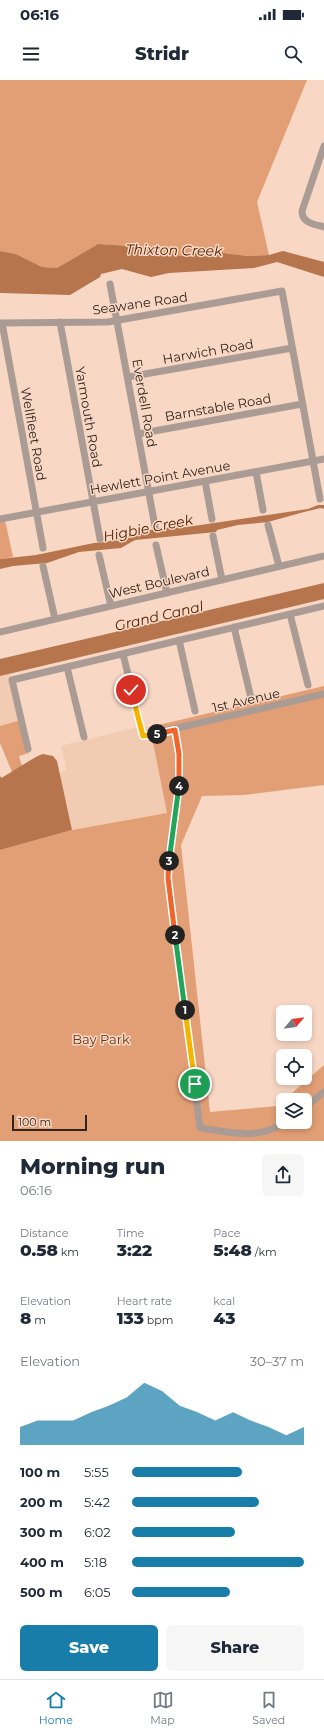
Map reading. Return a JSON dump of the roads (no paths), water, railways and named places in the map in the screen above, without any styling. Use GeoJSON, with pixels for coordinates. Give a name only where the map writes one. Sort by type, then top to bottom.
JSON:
{"type":"FeatureCollection","features":[{"type":"Feature","properties":{"kind":"street"},"geometry":{"type":"LineString","coordinates":[[324,146],[303,207],[304,219],[310,223],[324,227]]}},
{"type":"Feature","properties":{"kind":"street","name":"Everdell Road"},"geometry":{"type":"LineString","coordinates":[[110,284],[118,320],[155,526]]}},
{"type":"Feature","properties":{"kind":"street","name":"Seawane Road"},"geometry":{"type":"LineString","coordinates":[[1,323],[118,320],[282,291],[292,348]]}},
{"type":"Feature","properties":{"kind":"street","name":"Yarmouth Road"},"geometry":{"type":"LineString","coordinates":[[60,322],[100,539]]}},
{"type":"Feature","properties":{"kind":"street","name":"Wellfleet Road"},"geometry":{"type":"LineString","coordinates":[[1,323],[43,548]]}},
{"type":"Feature","properties":{"kind":"street"},"geometry":{"type":"LineString","coordinates":[[292,348],[320,499]]}},
{"type":"Feature","properties":{"kind":"street","name":"Harwich Road"},"geometry":{"type":"LineString","coordinates":[[128,377],[292,348]]}},
{"type":"Feature","properties":{"kind":"street","name":"Barnstable Road"},"geometry":{"type":"LineString","coordinates":[[138,434],[302,404]]}},
{"type":"Feature","properties":{"kind":"street","name":"Hewlett Point Avenue"},"geometry":{"type":"LineString","coordinates":[[0,519],[324,459]]}},
{"type":"Feature","properties":{"kind":"street"},"geometry":{"type":"LineString","coordinates":[[256,472],[264,510]]}},
{"type":"Feature","properties":{"kind":"street"},"geometry":{"type":"LineString","coordinates":[[205,481],[212,519]]}},
{"type":"Feature","properties":{"kind":"street"},"geometry":{"type":"LineString","coordinates":[[268,525],[279,566]]}},
{"type":"Feature","properties":{"kind":"street"},"geometry":{"type":"LineString","coordinates":[[212,536],[222,580]]}},
{"type":"Feature","properties":{"kind":"street"},"geometry":{"type":"LineString","coordinates":[[156,545],[167,593]]}},
{"type":"Feature","properties":{"kind":"street"},"geometry":{"type":"LineString","coordinates":[[99,555],[111,606]]}},
{"type":"Feature","properties":{"kind":"street","name":"West Boulevard"},"geometry":{"type":"LineString","coordinates":[[0,632],[324,556]]}},
{"type":"Feature","properties":{"kind":"street"},"geometry":{"type":"LineString","coordinates":[[43,566],[55,619]]}},
{"type":"Feature","properties":{"kind":"street"},"geometry":{"type":"LineString","coordinates":[[28,749],[12,680],[324,606]]}},
{"type":"Feature","properties":{"kind":"street"},"geometry":{"type":"LineString","coordinates":[[290,614],[308,685]]}},
{"type":"Feature","properties":{"kind":"street"},"geometry":{"type":"LineString","coordinates":[[234,627],[251,698]]}},
{"type":"Feature","properties":{"kind":"street"},"geometry":{"type":"LineString","coordinates":[[179,640],[195,711]]}},
{"type":"Feature","properties":{"kind":"street","name":"1st Avenue"},"geometry":{"type":"LineString","coordinates":[[123,654],[143,736],[175,730],[324,694]]}},
{"type":"Feature","properties":{"kind":"street"},"geometry":{"type":"LineString","coordinates":[[67,667],[84,737]]}},
{"type":"Feature","properties":{"kind":"street"},"geometry":{"type":"LineString","coordinates":[[175,730],[179,754],[180,777],[169,850],[168,878],[200,1128],[258,1135],[276,1128]]}},
{"type":"Feature","properties":{"kind":"street"},"geometry":{"type":"LineString","coordinates":[[312,1101],[324,1092]]}},
{"type":"Feature","properties":{"kind":"water label","name":"Thixton Creek"},"geometry":{"type":"Point","coordinates":[174,250]}},
{"type":"Feature","properties":{"kind":"water label","name":"Higbie Creek"},"geometry":{"type":"Point","coordinates":[148,528]}},
{"type":"Feature","properties":{"kind":"water label","name":"Grand Canal"},"geometry":{"type":"Point","coordinates":[159,616]}},
{"type":"Feature","properties":{"kind":"park label","name":"Bay Park"},"geometry":{"type":"Point","coordinates":[101,1039]}}]}
